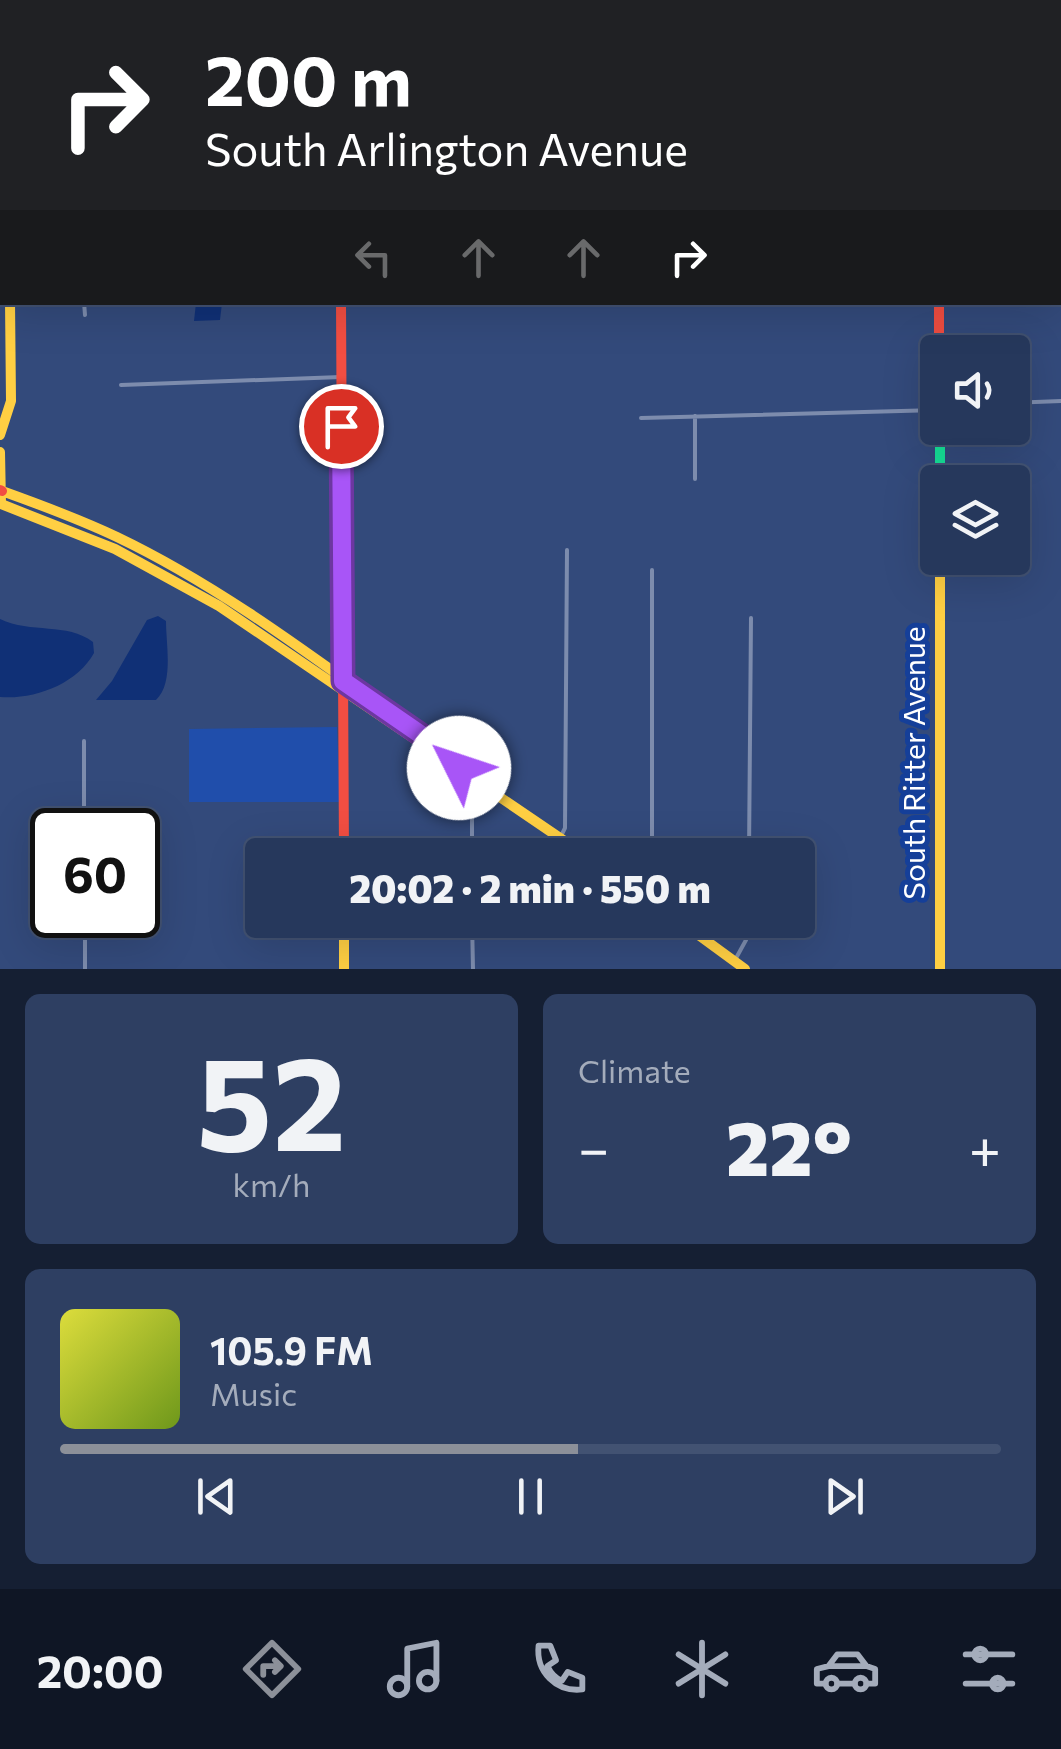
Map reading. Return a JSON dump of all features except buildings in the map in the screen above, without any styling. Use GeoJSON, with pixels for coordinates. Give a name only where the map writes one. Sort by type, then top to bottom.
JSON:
{"type":"FeatureCollection","features":[{"type":"Feature","properties":{"kind":"main road"},"geometry":{"type":"LineString","coordinates":[[0,435],[10,406],[10,305]]}},
{"type":"Feature","properties":{"kind":"main road"},"geometry":{"type":"LineString","coordinates":[[341,305],[344,838]]}},
{"type":"Feature","properties":{"kind":"main road"},"geometry":{"type":"LineString","coordinates":[[939,305],[939,335]]}},
{"type":"Feature","properties":{"kind":"main road"},"geometry":{"type":"LineString","coordinates":[[0,452],[1,504],[80,534],[156,570],[218,606],[433,743],[441,755],[560,838]]}},
{"type":"Feature","properties":{"kind":"main road"},"geometry":{"type":"LineString","coordinates":[[1,490],[72,516],[160,560],[226,600],[343,686]]}},
{"type":"Feature","properties":{"kind":"main road","name":"South Ritter Avenue"},"geometry":{"type":"LineString","coordinates":[[940,575],[940,969]]}},
{"type":"Feature","properties":{"kind":"main road"},"geometry":{"type":"LineString","coordinates":[[344,938],[344,969]]}},
{"type":"Feature","properties":{"kind":"main road"},"geometry":{"type":"LineString","coordinates":[[703,938],[745,969]]}},
{"type":"Feature","properties":{"kind":"main road"},"geometry":{"type":"LineString","coordinates":[[734,960],[753,969]]}},
{"type":"Feature","properties":{"kind":"street"},"geometry":{"type":"LineString","coordinates":[[84,305],[84,314]]}},
{"type":"Feature","properties":{"kind":"street"},"geometry":{"type":"LineString","coordinates":[[121,385],[341,377]]}},
{"type":"Feature","properties":{"kind":"street"},"geometry":{"type":"LineString","coordinates":[[1030,402],[1061,401]]}},
{"type":"Feature","properties":{"kind":"street"},"geometry":{"type":"LineString","coordinates":[[641,418],[920,410]]}},
{"type":"Feature","properties":{"kind":"street"},"geometry":{"type":"LineString","coordinates":[[694,416],[695,479]]}},
{"type":"Feature","properties":{"kind":"street"},"geometry":{"type":"LineString","coordinates":[[560,838],[565,828],[567,550]]}},
{"type":"Feature","properties":{"kind":"street"},"geometry":{"type":"LineString","coordinates":[[652,570],[652,838]]}},
{"type":"Feature","properties":{"kind":"street"},"geometry":{"type":"LineString","coordinates":[[748,838],[751,618]]}},
{"type":"Feature","properties":{"kind":"street"},"geometry":{"type":"LineString","coordinates":[[84,741],[84,808]]}},
{"type":"Feature","properties":{"kind":"street"},"geometry":{"type":"LineString","coordinates":[[472,838],[472,790],[477,780]]}},
{"type":"Feature","properties":{"kind":"street"},"geometry":{"type":"LineString","coordinates":[[85,938],[86,969]]}},
{"type":"Feature","properties":{"kind":"street"},"geometry":{"type":"LineString","coordinates":[[472,938],[473,969]]}},
{"type":"Feature","properties":{"kind":"street"},"geometry":{"type":"LineString","coordinates":[[734,960],[746,938]]}},
{"type":"Feature","properties":{"kind":"shaded area"},"geometry":{"type":"Polygon","coordinates":[[[196,305],[222,305],[220,320],[194,321],[196,305]]]}},
{"type":"Feature","properties":{"kind":"shaded area"},"geometry":{"type":"Polygon","coordinates":[[[158,616],[166,621],[168,652],[162,693],[156,700],[96,700],[112,681],[147,620],[158,616]]]}},
{"type":"Feature","properties":{"kind":"shaded area"},"geometry":{"type":"Polygon","coordinates":[[[0,619],[72,632],[93,642],[94,653],[77,673],[53,688],[27,696],[0,697],[0,619]]]}},
{"type":"Feature","properties":{"kind":"shaded area"},"geometry":{"type":"Polygon","coordinates":[[[337,727],[340,802],[189,802],[189,729],[337,727]]]}},
{"type":"Feature","properties":{"kind":"traffic: fast"},"geometry":{"type":"LineString","coordinates":[[940,445],[940,465]]}},
{"type":"Feature","properties":{"kind":"traffic: slow"},"geometry":{"type":"LineString","coordinates":[[0,435],[11,401],[10,305]]}},
{"type":"Feature","properties":{"kind":"traffic: slow"},"geometry":{"type":"LineString","coordinates":[[0,452],[1,504]]}},
{"type":"Feature","properties":{"kind":"traffic: slow"},"geometry":{"type":"LineString","coordinates":[[2,491],[103,530],[200,582],[433,743],[441,755]]}},
{"type":"Feature","properties":{"kind":"traffic: slow"},"geometry":{"type":"LineString","coordinates":[[1,504],[115,549],[219,606],[560,838]]}},
{"type":"Feature","properties":{"kind":"traffic: slow"},"geometry":{"type":"LineString","coordinates":[[940,575],[940,969]]}},
{"type":"Feature","properties":{"kind":"traffic: slow"},"geometry":{"type":"LineString","coordinates":[[344,938],[344,969]]}},
{"type":"Feature","properties":{"kind":"traffic: slow"},"geometry":{"type":"LineString","coordinates":[[703,938],[745,969]]}},
{"type":"Feature","properties":{"kind":"traffic: jam"},"geometry":{"type":"LineString","coordinates":[[341,305],[344,838]]}},
{"type":"Feature","properties":{"kind":"traffic: jam"},"geometry":{"type":"LineString","coordinates":[[939,305],[939,335]]}},
{"type":"Feature","properties":{"kind":"route"},"geometry":{"type":"LineString","coordinates":[[341,426],[343,681],[433,743],[441,755],[459,768]]}}]}
